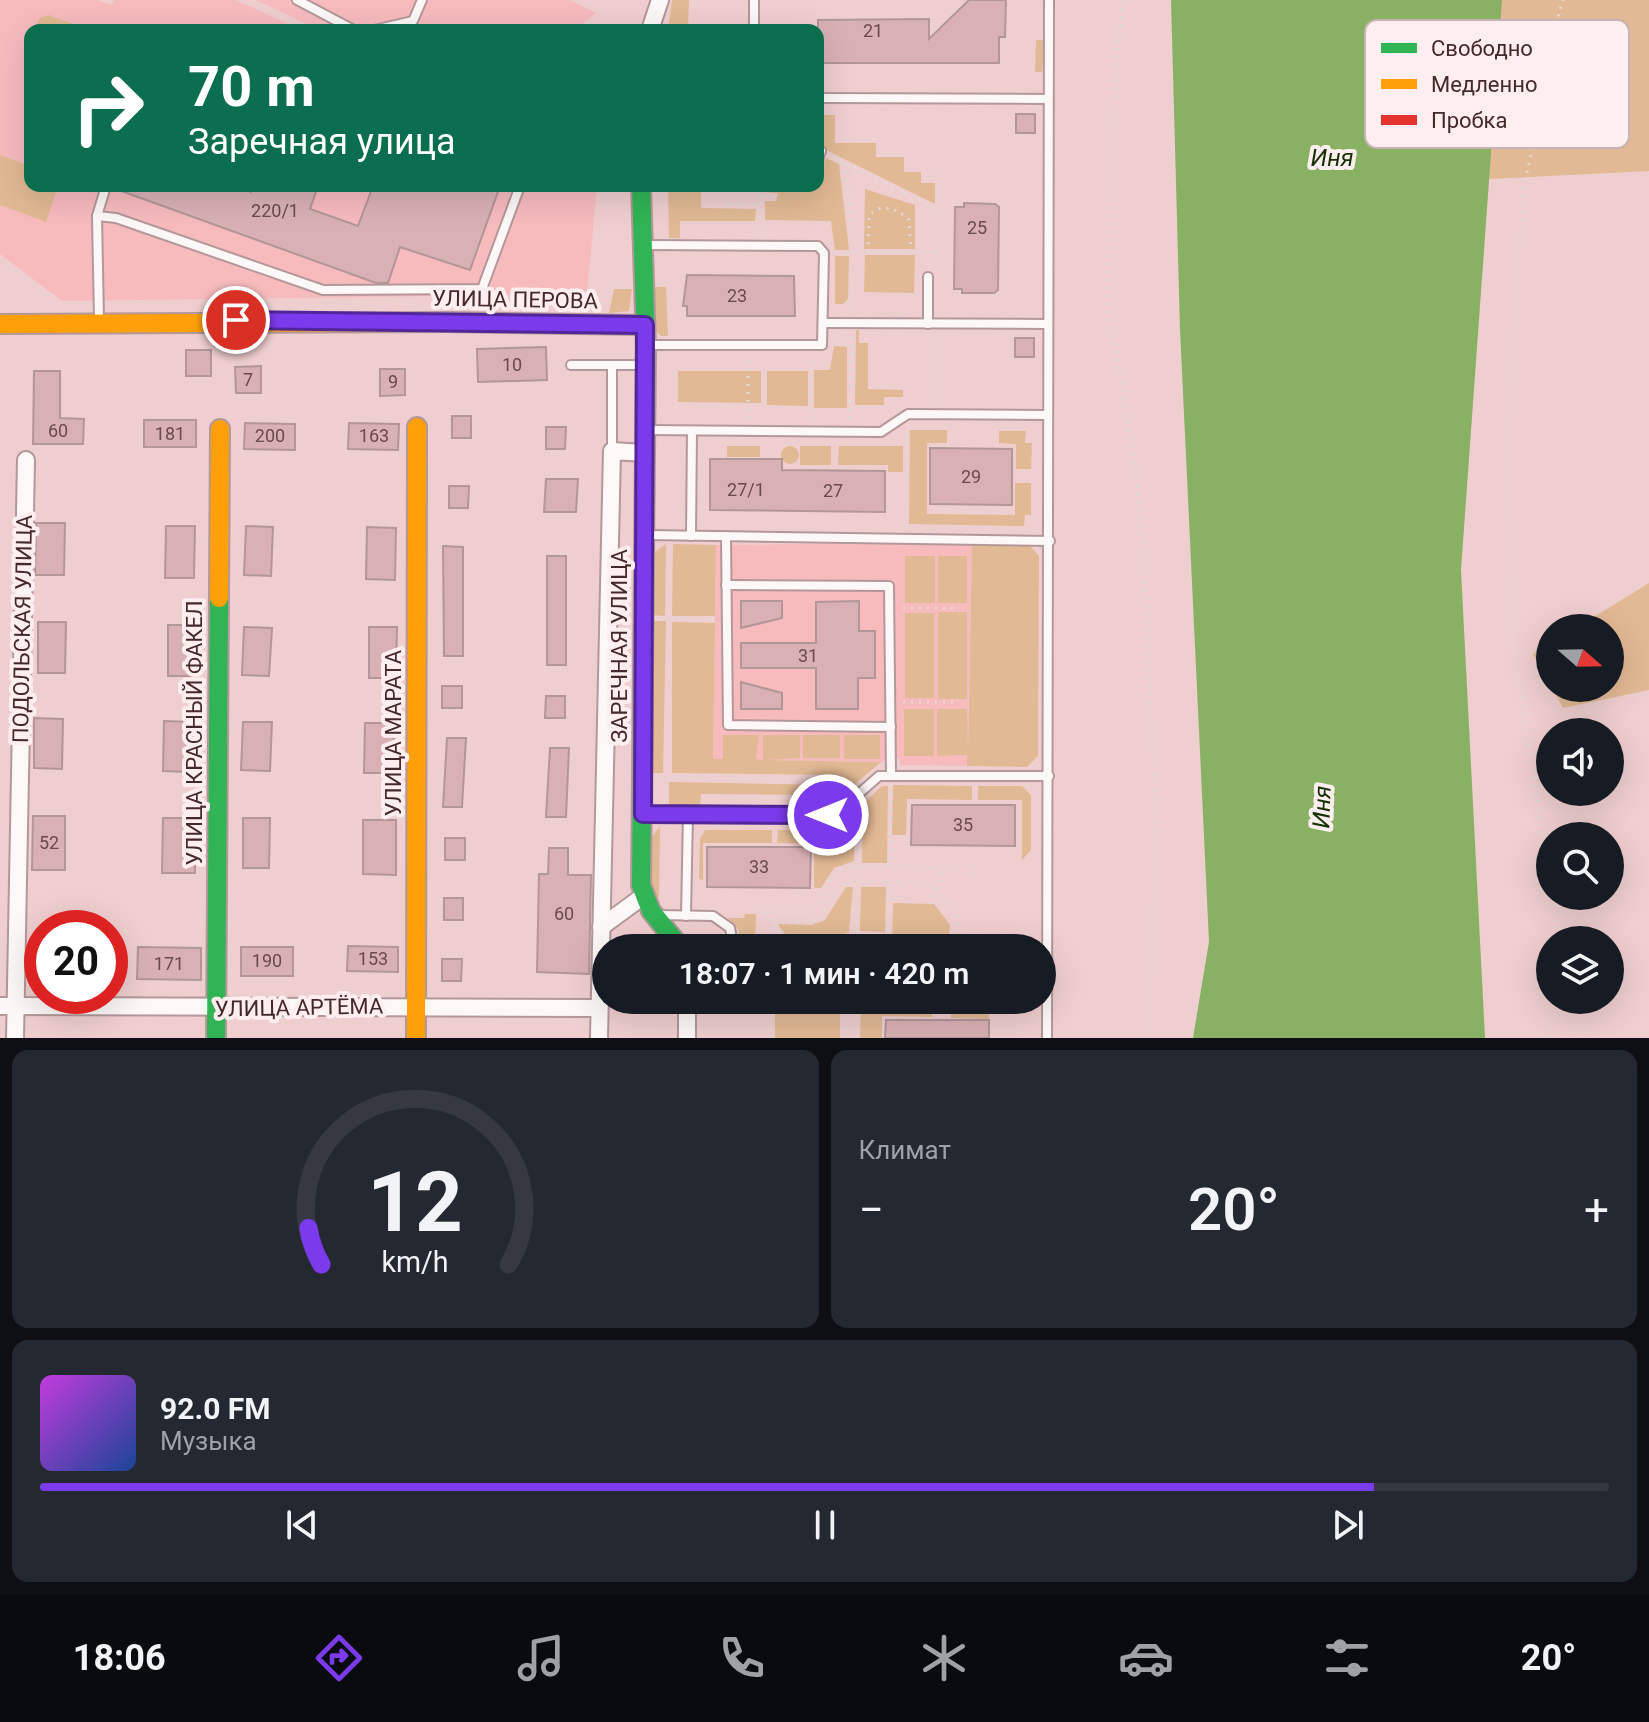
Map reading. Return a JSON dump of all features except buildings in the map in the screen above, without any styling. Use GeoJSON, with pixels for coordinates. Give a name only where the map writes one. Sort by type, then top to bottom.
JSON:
{"type":"FeatureCollection","features":[{"type":"Feature","properties":{"kind":"street"},"geometry":{"type":"LineString","coordinates":[[652,24],[660,0]]}},
{"type":"Feature","properties":{"kind":"street","name":"ЗАРЕЧНАЯ УЛИЦА"},"geometry":{"type":"LineString","coordinates":[[641,192],[646,345],[642,897]]}},
{"type":"Feature","properties":{"kind":"street","name":"УЛИЦА ПЕРОВА"},"geometry":{"type":"LineString","coordinates":[[0,324],[251,320],[645,325]]}},
{"type":"Feature","properties":{"kind":"street","name":"УЛИЦА МАРАТА"},"geometry":{"type":"LineString","coordinates":[[416,1038],[417,427]]}},
{"type":"Feature","properties":{"kind":"street","name":"УЛИЦА КРАСНЫЙ ФАКЕЛ"},"geometry":{"type":"LineString","coordinates":[[216,1038],[220,429]]}},
{"type":"Feature","properties":{"kind":"street"},"geometry":{"type":"LineString","coordinates":[[601,934],[612,451],[644,453]]}},
{"type":"Feature","properties":{"kind":"street","name":"ПОДОЛЬСКАЯ УЛИЦА"},"geometry":{"type":"LineString","coordinates":[[15,1038],[7,1006],[26,460]]}},
{"type":"Feature","properties":{"kind":"street"},"geometry":{"type":"LineString","coordinates":[[601,927],[642,897],[670,934]]}},
{"type":"Feature","properties":{"kind":"street","name":"УЛИЦА АРТЁМА"},"geometry":{"type":"LineString","coordinates":[[7,1006],[592,1008]]}},
{"type":"Feature","properties":{"kind":"street"},"geometry":{"type":"LineString","coordinates":[[599,1014],[599,1038]]}},
{"type":"Feature","properties":{"kind":"street"},"geometry":{"type":"LineString","coordinates":[[687,1014],[687,1038]]}},
{"type":"Feature","properties":{"kind":"lane"},"geometry":{"type":"LineString","coordinates":[[297,0],[343,24]]}},
{"type":"Feature","properties":{"kind":"lane"},"geometry":{"type":"LineString","coordinates":[[400,24],[413,21],[422,0]]}},
{"type":"Feature","properties":{"kind":"lane"},"geometry":{"type":"LineString","coordinates":[[754,0],[754,24]]}},
{"type":"Feature","properties":{"kind":"lane"},"geometry":{"type":"LineString","coordinates":[[1047,1038],[1049,0]]}},
{"type":"Feature","properties":{"kind":"lane"},"geometry":{"type":"LineString","coordinates":[[824,98],[1048,99]]}},
{"type":"Feature","properties":{"kind":"lane"},"geometry":{"type":"LineString","coordinates":[[100,324],[97,216],[104,192]]}},
{"type":"Feature","properties":{"kind":"lane"},"geometry":{"type":"LineString","coordinates":[[97,216],[116,218],[323,290],[482,289],[518,192]]}},
{"type":"Feature","properties":{"kind":"lane"},"geometry":{"type":"LineString","coordinates":[[643,245],[818,246],[824,253],[823,344],[646,345]]}},
{"type":"Feature","properties":{"kind":"lane"},"geometry":{"type":"LineString","coordinates":[[928,277],[928,324]]}},
{"type":"Feature","properties":{"kind":"lane"},"geometry":{"type":"LineString","coordinates":[[824,323],[1047,324]]}},
{"type":"Feature","properties":{"kind":"lane"},"geometry":{"type":"LineString","coordinates":[[571,365],[646,365]]}},
{"type":"Feature","properties":{"kind":"lane"},"geometry":{"type":"LineString","coordinates":[[612,365],[612,451]]}},
{"type":"Feature","properties":{"kind":"lane"},"geometry":{"type":"LineString","coordinates":[[645,430],[886,431],[908,414],[1047,415]]}},
{"type":"Feature","properties":{"kind":"lane"},"geometry":{"type":"LineString","coordinates":[[691,536],[692,431]]}},
{"type":"Feature","properties":{"kind":"lane"},"geometry":{"type":"LineString","coordinates":[[643,535],[1050,541]]}},
{"type":"Feature","properties":{"kind":"lane"},"geometry":{"type":"LineString","coordinates":[[726,536],[728,725],[891,727]]}},
{"type":"Feature","properties":{"kind":"lane"},"geometry":{"type":"LineString","coordinates":[[726,585],[885,585],[891,592],[891,775]]}},
{"type":"Feature","properties":{"kind":"lane"},"geometry":{"type":"LineString","coordinates":[[643,814],[834,814],[873,780],[891,775],[1049,776]]}},
{"type":"Feature","properties":{"kind":"lane"},"geometry":{"type":"LineString","coordinates":[[686,916],[688,814]]}},
{"type":"Feature","properties":{"kind":"lane"},"geometry":{"type":"LineString","coordinates":[[654,915],[713,916],[723,921],[731,934]]}},
{"type":"Feature","properties":{"kind":"path"},"geometry":{"type":"LineString","coordinates":[[1123,0],[1111,127],[1110,319],[1134,454],[1145,577],[1155,804],[1150,1038]]}},
{"type":"Feature","properties":{"kind":"path"},"geometry":{"type":"LineString","coordinates":[[1557,20],[1563,0]]}},
{"type":"Feature","properties":{"kind":"path"},"geometry":{"type":"LineString","coordinates":[[1533,148],[1527,172],[1518,256],[1508,449],[1513,639],[1541,822]]}},
{"type":"Feature","properties":{"kind":"path"},"geometry":{"type":"LineString","coordinates":[[824,157],[844,163],[937,209]]}},
{"type":"Feature","properties":{"kind":"path"},"geometry":{"type":"LineString","coordinates":[[844,163],[854,251],[850,432]]}},
{"type":"Feature","properties":{"kind":"path"},"geometry":{"type":"LineString","coordinates":[[760,223],[763,192]]}},
{"type":"Feature","properties":{"kind":"path"},"geometry":{"type":"LineString","coordinates":[[763,197],[777,197]]}},
{"type":"Feature","properties":{"kind":"path"},"geometry":{"type":"LineString","coordinates":[[729,204],[760,205]]}},
{"type":"Feature","properties":{"kind":"path"},"geometry":{"type":"LineString","coordinates":[[868,252],[869,216],[879,208],[893,209],[909,220],[911,252]]}},
{"type":"Feature","properties":{"kind":"path"},"geometry":{"type":"LineString","coordinates":[[824,253],[937,252]]}},
{"type":"Feature","properties":{"kind":"path"},"geometry":{"type":"LineString","coordinates":[[601,317],[601,306],[610,287],[632,282]]}},
{"type":"Feature","properties":{"kind":"path"},"geometry":{"type":"LineString","coordinates":[[823,344],[852,344]]}},
{"type":"Feature","properties":{"kind":"path"},"geometry":{"type":"LineString","coordinates":[[748,346],[748,431]]}},
{"type":"Feature","properties":{"kind":"path"},"geometry":{"type":"LineString","coordinates":[[811,346],[811,432]]}},
{"type":"Feature","properties":{"kind":"path"},"geometry":{"type":"LineString","coordinates":[[906,539],[908,414]]}},
{"type":"Feature","properties":{"kind":"path"},"geometry":{"type":"LineString","coordinates":[[891,608],[955,608]]}},
{"type":"Feature","properties":{"kind":"path"},"geometry":{"type":"LineString","coordinates":[[643,618],[715,619]]}},
{"type":"Feature","properties":{"kind":"path"},"geometry":{"type":"LineString","coordinates":[[891,702],[955,702]]}},
{"type":"Feature","properties":{"kind":"path"},"geometry":{"type":"LineString","coordinates":[[890,868],[891,775]]}},
{"type":"Feature","properties":{"kind":"path"},"geometry":{"type":"LineString","coordinates":[[643,778],[831,779],[847,791]]}},
{"type":"Feature","properties":{"kind":"path"},"geometry":{"type":"LineString","coordinates":[[859,804],[858,933],[868,934]]}},
{"type":"Feature","properties":{"kind":"path"},"geometry":{"type":"LineString","coordinates":[[973,863],[973,875]]}},
{"type":"Feature","properties":{"kind":"path"},"geometry":{"type":"LineString","coordinates":[[758,912],[809,912],[815,909],[838,870],[858,867],[953,869]]}},
{"type":"Feature","properties":{"kind":"path"},"geometry":{"type":"LineString","coordinates":[[930,904],[944,868]]}},
{"type":"Feature","properties":{"kind":"path"},"geometry":{"type":"LineString","coordinates":[[774,924],[820,920],[828,913],[837,890],[846,882],[924,884],[936,889],[949,901],[960,928],[959,934]]}},
{"type":"Feature","properties":{"kind":"path"},"geometry":{"type":"LineString","coordinates":[[889,883],[889,934]]}},
{"type":"Feature","properties":{"kind":"path"},"geometry":{"type":"LineString","coordinates":[[765,912],[781,934]]}},
{"type":"Feature","properties":{"kind":"path"},"geometry":{"type":"LineString","coordinates":[[773,934],[774,924]]}},
{"type":"Feature","properties":{"kind":"path"},"geometry":{"type":"LineString","coordinates":[[770,1038],[771,1014]]}},
{"type":"Feature","properties":{"kind":"path"},"geometry":{"type":"LineString","coordinates":[[845,1014],[845,1038]]}},
{"type":"Feature","properties":{"kind":"path"},"geometry":{"type":"LineString","coordinates":[[857,1014],[857,1038]]}},
{"type":"Feature","properties":{"kind":"path"},"geometry":{"type":"LineString","coordinates":[[992,1014],[992,1038]]}},
{"type":"Feature","properties":{"kind":"path"},"geometry":{"type":"LineString","coordinates":[[1549,1038],[1555,1014]]}},
{"type":"Feature","properties":{"kind":"shaded area"},"geometry":{"type":"Polygon","coordinates":[[[0,0],[97,0],[112,5],[114,0],[236,0],[288,24],[24,24],[24,192],[596,192],[587,294],[62,301],[0,254],[0,0]]]}},
{"type":"Feature","properties":{"kind":"shaded area"},"geometry":{"type":"Polygon","coordinates":[[[256,0],[570,0],[596,13],[582,24],[306,24],[256,0]]]}},
{"type":"Feature","properties":{"kind":"shaded area"},"geometry":{"type":"Polygon","coordinates":[[[672,0],[689,0],[688,24],[669,24],[672,0]]]}},
{"type":"Feature","properties":{"kind":"shaded area"},"geometry":{"type":"Polygon","coordinates":[[[1494,0],[1649,0],[1649,171],[1489,179],[1490,148],[1629,148],[1629,20],[1493,20],[1494,0]]]}},
{"type":"Feature","properties":{"kind":"shaded area"},"geometry":{"type":"Polygon","coordinates":[[[48,15],[74,24],[37,24],[39,18],[48,15]]]}},
{"type":"Feature","properties":{"kind":"shaded area"},"geometry":{"type":"Polygon","coordinates":[[[1036,40],[1045,40],[1042,72],[1035,72],[1036,40]]]}},
{"type":"Feature","properties":{"kind":"shaded area"},"geometry":{"type":"Polygon","coordinates":[[[824,115],[835,115],[835,143],[876,143],[876,157],[904,157],[904,172],[921,172],[921,183],[935,183],[935,204],[824,149],[824,115]]]}},
{"type":"Feature","properties":{"kind":"shaded area"},"geometry":{"type":"Polygon","coordinates":[[[0,155],[24,164],[24,192],[56,192],[46,222],[0,205],[0,155]]]}},
{"type":"Feature","properties":{"kind":"shaded area"},"geometry":{"type":"Polygon","coordinates":[[[824,157],[839,164],[849,250],[835,250],[831,221],[765,220],[765,201],[776,201],[778,193],[765,192],[824,192],[824,157]]]}},
{"type":"Feature","properties":{"kind":"shaded area"},"geometry":{"type":"Polygon","coordinates":[[[865,189],[915,205],[915,249],[864,249],[865,189]]]}},
{"type":"Feature","properties":{"kind":"shaded area"},"geometry":{"type":"Polygon","coordinates":[[[668,192],[701,192],[701,208],[756,209],[755,221],[680,221],[680,238],[669,238],[668,192]]]}},
{"type":"Feature","properties":{"kind":"shaded area"},"geometry":{"type":"Polygon","coordinates":[[[865,255],[915,255],[914,293],[864,292],[865,255]]]}},
{"type":"Feature","properties":{"kind":"shaded area"},"geometry":{"type":"Polygon","coordinates":[[[835,256],[849,256],[848,299],[843,304],[835,304],[835,256]]]}},
{"type":"Feature","properties":{"kind":"shaded area"},"geometry":{"type":"Polygon","coordinates":[[[651,287],[666,287],[668,336],[661,336],[654,330],[651,287]]]}},
{"type":"Feature","properties":{"kind":"shaded area"},"geometry":{"type":"Polygon","coordinates":[[[614,289],[632,289],[629,311],[609,313],[614,289]]]}},
{"type":"Feature","properties":{"kind":"shaded area"},"geometry":{"type":"Polygon","coordinates":[[[856,330],[859,330],[859,343],[868,343],[868,389],[903,390],[903,397],[884,397],[884,405],[855,405],[856,330]]]}},
{"type":"Feature","properties":{"kind":"shaded area"},"geometry":{"type":"Polygon","coordinates":[[[834,346],[847,347],[847,408],[814,408],[814,370],[830,370],[834,346]]]}},
{"type":"Feature","properties":{"kind":"shaded area"},"geometry":{"type":"Polygon","coordinates":[[[678,371],[761,371],[761,403],[678,402],[678,371]]]}},
{"type":"Feature","properties":{"kind":"shaded area"},"geometry":{"type":"Polygon","coordinates":[[[767,371],[808,371],[808,406],[767,405],[767,371]]]}},
{"type":"Feature","properties":{"kind":"shaded area"},"geometry":{"type":"Polygon","coordinates":[[[910,430],[947,430],[947,443],[927,443],[927,514],[1015,515],[1015,483],[1031,483],[1031,515],[1025,515],[1024,526],[909,524],[910,430]]]}},
{"type":"Feature","properties":{"kind":"shaded area"},"geometry":{"type":"Polygon","coordinates":[[[999,431],[1026,431],[1025,443],[1032,443],[1031,469],[1016,469],[1016,444],[999,443],[999,431]]]}},
{"type":"Feature","properties":{"kind":"shaded area"},"geometry":{"type":"Polygon","coordinates":[[[727,446],[760,446],[760,457],[727,457],[727,446]]]}},
{"type":"Feature","properties":{"kind":"shaded area"},"geometry":{"type":"Polygon","coordinates":[[[790,446],[799,455],[790,464],[781,455],[790,446]]]}},
{"type":"Feature","properties":{"kind":"shaded area"},"geometry":{"type":"Polygon","coordinates":[[[800,446],[831,446],[831,465],[800,465],[800,446]]]}},
{"type":"Feature","properties":{"kind":"shaded area"},"geometry":{"type":"Polygon","coordinates":[[[839,446],[903,446],[903,472],[888,472],[888,465],[838,465],[839,446]]]}},
{"type":"Feature","properties":{"kind":"shaded area"},"geometry":{"type":"Polygon","coordinates":[[[666,544],[665,616],[651,615],[655,552],[666,544]]]}},
{"type":"Feature","properties":{"kind":"shaded area"},"geometry":{"type":"Polygon","coordinates":[[[673,544],[716,545],[715,616],[672,616],[673,544]]]}},
{"type":"Feature","properties":{"kind":"shaded area"},"geometry":{"type":"Polygon","coordinates":[[[716,545],[972,545],[967,766],[900,765],[900,759],[891,758],[881,762],[713,759],[716,545]]]}},
{"type":"Feature","properties":{"kind":"shaded area"},"geometry":{"type":"Polygon","coordinates":[[[972,545],[1030,546],[1039,556],[1038,756],[1027,767],[967,766],[967,755],[937,756],[937,709],[967,709],[968,751],[972,545]]]}},
{"type":"Feature","properties":{"kind":"shaded area"},"geometry":{"type":"Polygon","coordinates":[[[905,556],[935,556],[935,603],[905,603],[905,556]]]}},
{"type":"Feature","properties":{"kind":"shaded area"},"geometry":{"type":"Polygon","coordinates":[[[938,556],[967,556],[967,603],[938,603],[938,556]]]}},
{"type":"Feature","properties":{"kind":"shaded area"},"geometry":{"type":"Polygon","coordinates":[[[1649,583],[1649,690],[1624,695],[1624,614],[1599,614],[1649,583]]]}},
{"type":"Feature","properties":{"kind":"shaded area"},"geometry":{"type":"Polygon","coordinates":[[[938,612],[967,612],[967,699],[938,699],[938,612]]]}},
{"type":"Feature","properties":{"kind":"shaded area"},"geometry":{"type":"Polygon","coordinates":[[[905,613],[934,613],[934,698],[905,698],[905,613]]]}},
{"type":"Feature","properties":{"kind":"shaded area"},"geometry":{"type":"Polygon","coordinates":[[[651,621],[666,621],[663,773],[651,773],[651,621]]]}},
{"type":"Feature","properties":{"kind":"shaded area"},"geometry":{"type":"Polygon","coordinates":[[[672,622],[715,623],[713,759],[723,759],[723,735],[759,735],[756,759],[763,760],[763,735],[800,735],[800,758],[766,760],[881,762],[849,789],[836,775],[672,773],[672,622]]]}},
{"type":"Feature","properties":{"kind":"shaded area"},"geometry":{"type":"Polygon","coordinates":[[[1560,702],[1592,702],[1563,708],[1560,702]]]}},
{"type":"Feature","properties":{"kind":"shaded area"},"geometry":{"type":"Polygon","coordinates":[[[904,709],[934,709],[934,756],[904,756],[904,709]]]}},
{"type":"Feature","properties":{"kind":"shaded area"},"geometry":{"type":"Polygon","coordinates":[[[803,735],[840,735],[840,758],[803,758],[803,735]]]}},
{"type":"Feature","properties":{"kind":"shaded area"},"geometry":{"type":"Polygon","coordinates":[[[844,735],[880,735],[880,759],[844,759],[844,735]]]}},
{"type":"Feature","properties":{"kind":"shaded area"},"geometry":{"type":"Polygon","coordinates":[[[669,782],[834,785],[844,795],[831,807],[818,809],[818,795],[701,794],[700,809],[669,808],[669,782]]]}},
{"type":"Feature","properties":{"kind":"shaded area"},"geometry":{"type":"Polygon","coordinates":[[[893,785],[972,786],[972,800],[907,799],[906,835],[892,835],[893,785]]]}},
{"type":"Feature","properties":{"kind":"shaded area"},"geometry":{"type":"Polygon","coordinates":[[[882,786],[888,786],[887,863],[862,863],[863,804],[882,786]]]}},
{"type":"Feature","properties":{"kind":"shaded area"},"geometry":{"type":"Polygon","coordinates":[[[978,786],[1022,786],[1031,795],[1031,850],[1022,860],[1022,800],[978,800],[978,786]]]}},
{"type":"Feature","properties":{"kind":"shaded area"},"geometry":{"type":"Polygon","coordinates":[[[855,812],[854,861],[834,868],[821,888],[814,888],[814,844],[777,843],[778,830],[832,830],[855,812]]]}},
{"type":"Feature","properties":{"kind":"shaded area"},"geometry":{"type":"Polygon","coordinates":[[[660,826],[659,898],[651,891],[651,838],[660,826]]]}},
{"type":"Feature","properties":{"kind":"shaded area"},"geometry":{"type":"Polygon","coordinates":[[[705,830],[772,830],[772,843],[703,843],[703,880],[699,879],[700,839],[705,830]]]}},
{"type":"Feature","properties":{"kind":"shaded area"},"geometry":{"type":"Polygon","coordinates":[[[846,887],[853,887],[849,932],[786,934],[778,924],[812,925],[825,920],[846,887]]]}},
{"type":"Feature","properties":{"kind":"shaded area"},"geometry":{"type":"Polygon","coordinates":[[[861,887],[886,887],[885,932],[860,931],[861,887]]]}},
{"type":"Feature","properties":{"kind":"shaded area"},"geometry":{"type":"Polygon","coordinates":[[[893,903],[934,904],[950,925],[949,934],[892,934],[893,903]]]}},
{"type":"Feature","properties":{"kind":"shaded area"},"geometry":{"type":"Polygon","coordinates":[[[745,914],[756,914],[755,934],[739,934],[728,918],[744,918],[745,914]]]}},
{"type":"Feature","properties":{"kind":"shaded area"},"geometry":{"type":"Polygon","coordinates":[[[775,1014],[840,1014],[840,1038],[775,1038],[775,1014]]]}},
{"type":"Feature","properties":{"kind":"shaded area"},"geometry":{"type":"Polygon","coordinates":[[[861,1014],[932,1014],[932,1017],[882,1016],[882,1038],[860,1038],[861,1014]]]}},
{"type":"Feature","properties":{"kind":"shaded area"},"geometry":{"type":"Polygon","coordinates":[[[950,1014],[989,1014],[989,1019],[951,1018],[950,1014]]]}},
{"type":"Feature","properties":{"kind":"water","name":"Иня"},"geometry":{"type":"Polygon","coordinates":[[[1171,0],[1502,0],[1501,20],[1365,20],[1365,148],[1491,148],[1461,570],[1485,1038],[1193,1038],[1209,942],[1180,329],[1171,0]]]}},
{"type":"Feature","properties":{"kind":"traffic: fast"},"geometry":{"type":"LineString","coordinates":[[641,192],[646,346],[641,885],[651,911],[670,934]]}},
{"type":"Feature","properties":{"kind":"traffic: fast"},"geometry":{"type":"LineString","coordinates":[[216,1038],[219,598]]}},
{"type":"Feature","properties":{"kind":"traffic: slow"},"geometry":{"type":"LineString","coordinates":[[0,324],[447,322]]}},
{"type":"Feature","properties":{"kind":"traffic: slow"},"geometry":{"type":"LineString","coordinates":[[416,1038],[417,427]]}},
{"type":"Feature","properties":{"kind":"traffic: slow"},"geometry":{"type":"LineString","coordinates":[[219,598],[220,429]]}},
{"type":"Feature","properties":{"kind":"traffic: jam"},"geometry":{"type":"LineString","coordinates":[[447,322],[645,325]]}},
{"type":"Feature","properties":{"kind":"route"},"geometry":{"type":"LineString","coordinates":[[236,320],[645,325],[643,814],[828,815]]}}]}
